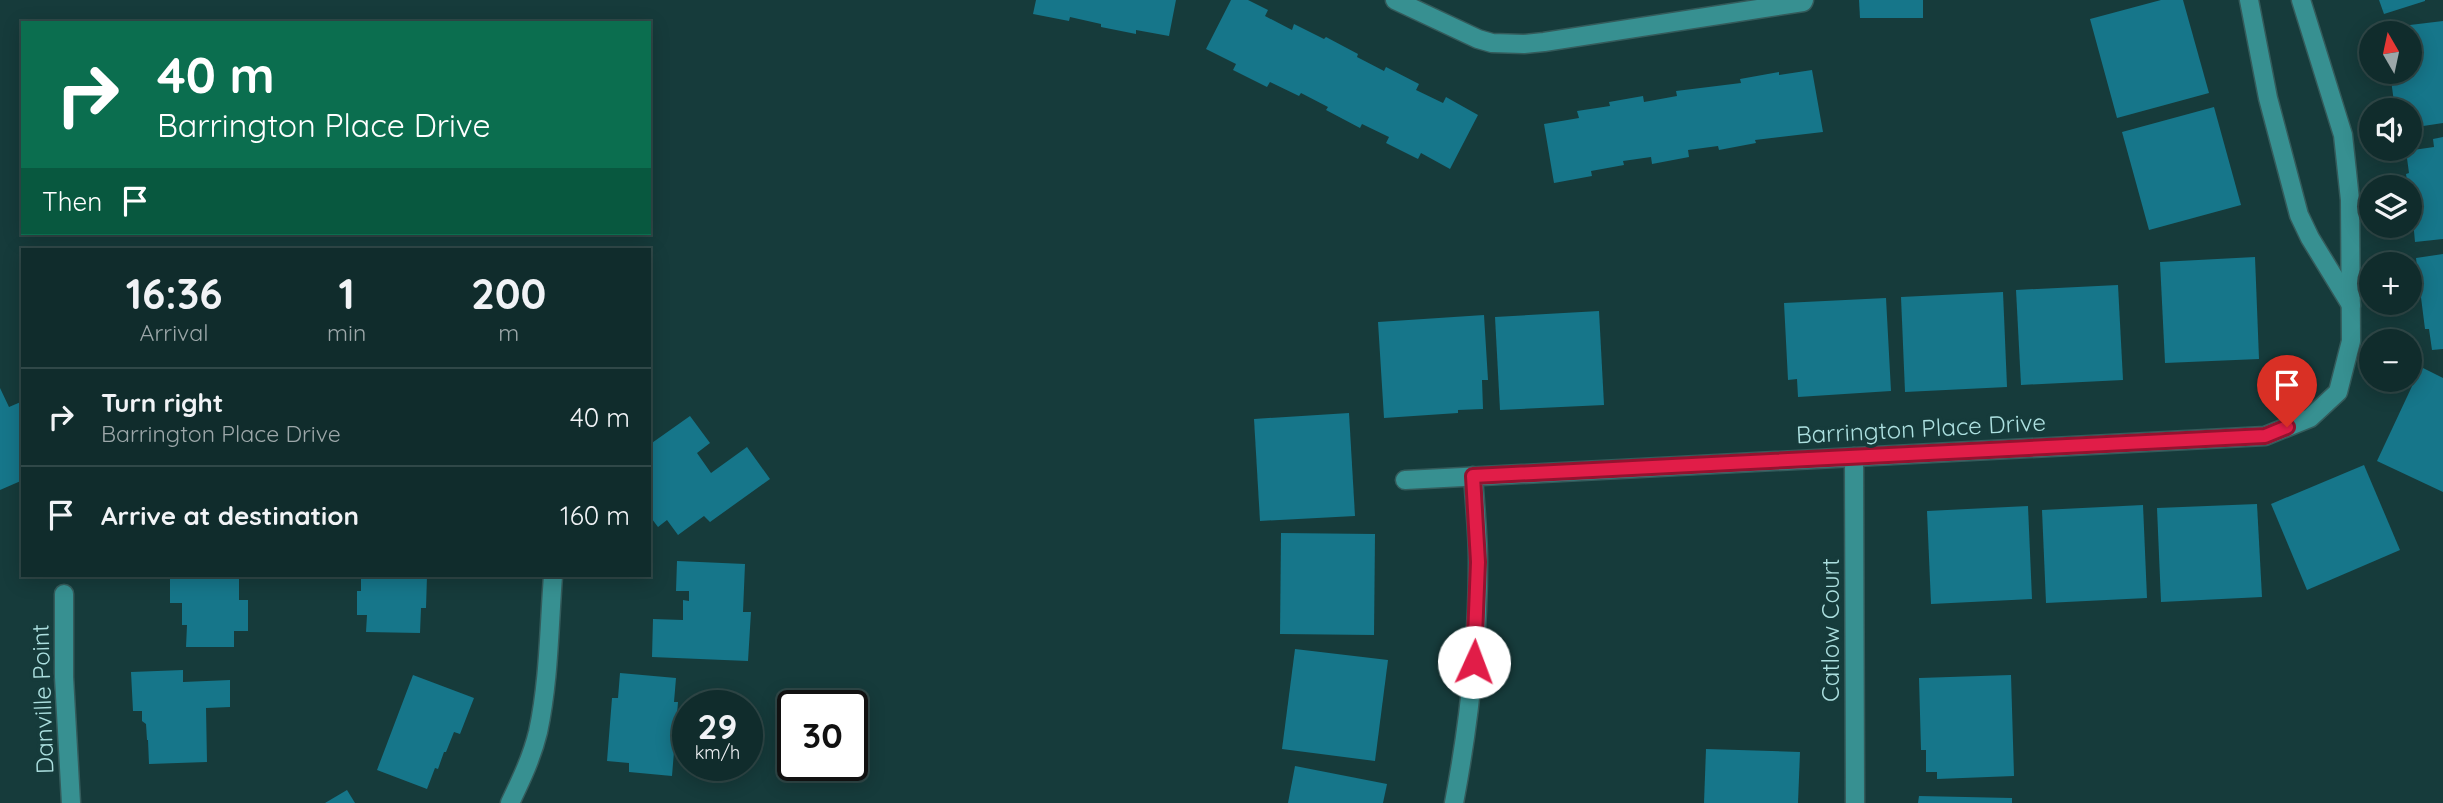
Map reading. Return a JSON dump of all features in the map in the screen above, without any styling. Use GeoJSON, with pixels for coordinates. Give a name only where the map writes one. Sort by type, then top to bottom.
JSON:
{"type":"FeatureCollection","features":[{"type":"Feature","properties":{"kind":"street"},"geometry":{"type":"LineString","coordinates":[[1395,0],[1478,39],[1492,43],[1524,44],[1804,0]]}},
{"type":"Feature","properties":{"kind":"street"},"geometry":{"type":"LineString","coordinates":[[2249,0],[2268,98],[2296,205],[2310,238],[2351,306]]}},
{"type":"Feature","properties":{"kind":"street","name":"Barrington Place Drive"},"geometry":{"type":"LineString","coordinates":[[1405,480],[2265,436],[2310,418],[2338,392],[2351,341],[2350,200],[2343,135],[2301,0]]}},
{"type":"Feature","properties":{"kind":"street","name":"Catlow Court"},"geometry":{"type":"LineString","coordinates":[[1854,457],[1855,803]]}},
{"type":"Feature","properties":{"kind":"street"},"geometry":{"type":"LineString","coordinates":[[1454,803],[1468,722],[1474,662],[1478,562],[1473,476]]}},
{"type":"Feature","properties":{"kind":"street"},"geometry":{"type":"LineString","coordinates":[[510,803],[537,734],[545,686],[552,577]]}},
{"type":"Feature","properties":{"kind":"street","name":"Danville Point"},"geometry":{"type":"LineString","coordinates":[[64,594],[64,677],[71,803]]}},
{"type":"Feature","properties":{"kind":"building"},"geometry":{"type":"Polygon","coordinates":[[[1036,0],[1176,0],[1169,36],[1136,30],[1136,34],[1070,17],[1069,21],[1033,14],[1036,0]]]}},
{"type":"Feature","properties":{"kind":"building"},"geometry":{"type":"Polygon","coordinates":[[[1231,0],[1248,0],[1268,10],[1265,16],[1292,30],[1294,24],[1324,39],[1326,37],[1384,71],[1386,67],[1419,84],[1416,90],[1443,103],[1446,97],[1478,115],[1450,169],[1421,153],[1418,159],[1386,143],[1389,137],[1362,124],[1360,128],[1301,93],[1299,96],[1270,82],[1267,87],[1233,70],[1236,64],[1206,49],[1231,0]]]}},
{"type":"Feature","properties":{"kind":"building"},"geometry":{"type":"Polygon","coordinates":[[[1859,0],[1923,0],[1923,18],[1860,18],[1859,0]]]}},
{"type":"Feature","properties":{"kind":"building"},"geometry":{"type":"Polygon","coordinates":[[[2161,0],[2183,0],[2209,93],[2117,118],[2090,19],[2161,0]]]}},
{"type":"Feature","properties":{"kind":"building"},"geometry":{"type":"Polygon","coordinates":[[[2379,0],[2425,0],[2425,1],[2384,14],[2379,0]]]}},
{"type":"Feature","properties":{"kind":"building"},"geometry":{"type":"Polygon","coordinates":[[[2443,21],[2443,123],[2422,126],[2422,98],[2393,98],[2392,84],[2422,84],[2422,24],[2443,21]]]}},
{"type":"Feature","properties":{"kind":"building"},"geometry":{"type":"Polygon","coordinates":[[[1812,70],[1823,132],[1755,140],[1756,143],[1719,150],[1718,146],[1688,150],[1689,157],[1652,164],[1651,157],[1623,161],[1624,165],[1591,171],[1592,176],[1554,183],[1544,124],[1579,118],[1577,111],[1610,106],[1609,102],[1643,96],[1644,102],[1677,96],[1676,91],[1741,83],[1740,79],[1779,72],[1779,75],[1812,70]]]}},
{"type":"Feature","properties":{"kind":"building"},"geometry":{"type":"Polygon","coordinates":[[[2214,107],[2241,205],[2149,230],[2122,132],[2214,107]]]}},
{"type":"Feature","properties":{"kind":"building"},"geometry":{"type":"Polygon","coordinates":[[[2443,137],[2443,239],[2415,242],[2415,238],[2422,238],[2422,175],[2406,175],[2409,173],[2407,161],[2422,161],[2422,149],[2434,147],[2433,139],[2443,137]]]}},
{"type":"Feature","properties":{"kind":"building"},"geometry":{"type":"Polygon","coordinates":[[[2443,254],[2443,349],[2432,350],[2429,329],[2425,329],[2422,257],[2443,254]]]}},
{"type":"Feature","properties":{"kind":"building"},"geometry":{"type":"Polygon","coordinates":[[[2255,257],[2259,359],[2165,363],[2160,262],[2255,257]]]}},
{"type":"Feature","properties":{"kind":"building"},"geometry":{"type":"Polygon","coordinates":[[[2118,285],[2123,380],[2021,385],[2016,290],[2118,285]]]}},
{"type":"Feature","properties":{"kind":"building"},"geometry":{"type":"Polygon","coordinates":[[[2003,292],[2007,387],[1905,392],[1901,297],[2003,292]]]}},
{"type":"Feature","properties":{"kind":"building"},"geometry":{"type":"Polygon","coordinates":[[[1886,298],[1891,391],[1798,397],[1797,379],[1788,380],[1784,303],[1886,298]]]}},
{"type":"Feature","properties":{"kind":"building"},"geometry":{"type":"Polygon","coordinates":[[[1599,311],[1604,405],[1500,410],[1495,317],[1599,311]]]}},
{"type":"Feature","properties":{"kind":"building"},"geometry":{"type":"Polygon","coordinates":[[[1484,315],[1488,380],[1482,380],[1483,409],[1384,418],[1378,322],[1484,315]]]}},
{"type":"Feature","properties":{"kind":"building"},"geometry":{"type":"Polygon","coordinates":[[[2422,368],[2443,378],[2443,492],[2377,461],[2409,392],[2422,392],[2422,368]]]}},
{"type":"Feature","properties":{"kind":"building"},"geometry":{"type":"Polygon","coordinates":[[[0,388],[9,407],[21,402],[21,481],[0,490],[0,388]]]}},
{"type":"Feature","properties":{"kind":"building"},"geometry":{"type":"Polygon","coordinates":[[[1349,413],[1355,516],[1260,521],[1254,419],[1349,413]]]}},
{"type":"Feature","properties":{"kind":"building"},"geometry":{"type":"Polygon","coordinates":[[[690,416],[710,443],[697,453],[711,473],[747,447],[770,479],[710,522],[704,516],[678,535],[667,520],[658,527],[651,518],[651,444],[690,416]]]}},
{"type":"Feature","properties":{"kind":"building"},"geometry":{"type":"Polygon","coordinates":[[[2364,465],[2400,550],[2307,590],[2271,504],[2364,465]]]}},
{"type":"Feature","properties":{"kind":"building"},"geometry":{"type":"Polygon","coordinates":[[[2257,504],[2262,597],[2161,602],[2157,508],[2257,504]]]}},
{"type":"Feature","properties":{"kind":"building"},"geometry":{"type":"Polygon","coordinates":[[[2143,505],[2147,598],[2046,603],[2042,510],[2143,505]]]}},
{"type":"Feature","properties":{"kind":"building"},"geometry":{"type":"Polygon","coordinates":[[[2028,506],[2032,599],[1931,604],[1927,511],[2028,506]]]}},
{"type":"Feature","properties":{"kind":"building"},"geometry":{"type":"Polygon","coordinates":[[[1281,533],[1375,534],[1374,635],[1280,634],[1281,533]]]}},
{"type":"Feature","properties":{"kind":"building"},"geometry":{"type":"Polygon","coordinates":[[[677,561],[745,564],[743,612],[751,612],[748,661],[652,657],[653,619],[683,620],[683,600],[689,601],[689,591],[676,591],[677,561]]]}},
{"type":"Feature","properties":{"kind":"building"},"geometry":{"type":"Polygon","coordinates":[[[170,577],[239,577],[239,600],[248,600],[248,631],[234,631],[234,647],[186,647],[187,625],[182,625],[182,603],[170,603],[170,577]]]}},
{"type":"Feature","properties":{"kind":"building"},"geometry":{"type":"Polygon","coordinates":[[[361,577],[427,577],[426,608],[421,608],[420,633],[366,632],[367,615],[357,615],[357,591],[361,591],[361,577]]]}},
{"type":"Feature","properties":{"kind":"building"},"geometry":{"type":"Polygon","coordinates":[[[1295,649],[1388,660],[1375,761],[1282,749],[1295,649]]]}},
{"type":"Feature","properties":{"kind":"building"},"geometry":{"type":"Polygon","coordinates":[[[183,670],[183,682],[230,680],[230,707],[206,708],[207,762],[149,764],[146,724],[142,721],[142,711],[133,711],[131,672],[183,670]]]}},
{"type":"Feature","properties":{"kind":"building"},"geometry":{"type":"Polygon","coordinates":[[[620,673],[676,678],[675,690],[672,690],[672,776],[629,772],[629,763],[607,761],[612,698],[618,698],[620,673]]]}},
{"type":"Feature","properties":{"kind":"building"},"geometry":{"type":"Polygon","coordinates":[[[413,675],[474,698],[460,734],[454,732],[427,789],[377,770],[413,675]]]}},
{"type":"Feature","properties":{"kind":"building"},"geometry":{"type":"Polygon","coordinates":[[[2011,675],[2014,776],[1937,779],[1937,772],[1926,772],[1926,750],[1921,750],[1919,678],[2011,675]]]}},
{"type":"Feature","properties":{"kind":"building"},"geometry":{"type":"Polygon","coordinates":[[[1706,749],[1800,752],[1798,803],[1704,803],[1706,749]]]}},
{"type":"Feature","properties":{"kind":"building"},"geometry":{"type":"Polygon","coordinates":[[[1295,766],[1387,784],[1383,803],[1288,803],[1295,766]]]}},
{"type":"Feature","properties":{"kind":"building"},"geometry":{"type":"Polygon","coordinates":[[[347,790],[355,803],[325,803],[347,790]]]}},
{"type":"Feature","properties":{"kind":"building"},"geometry":{"type":"Polygon","coordinates":[[[1919,796],[2012,798],[2012,803],[1918,803],[1919,796]]]}},
{"type":"Feature","properties":{"kind":"route"},"geometry":{"type":"LineString","coordinates":[[1474,662],[1478,562],[1473,476],[2265,436],[2287,427]]}}]}
